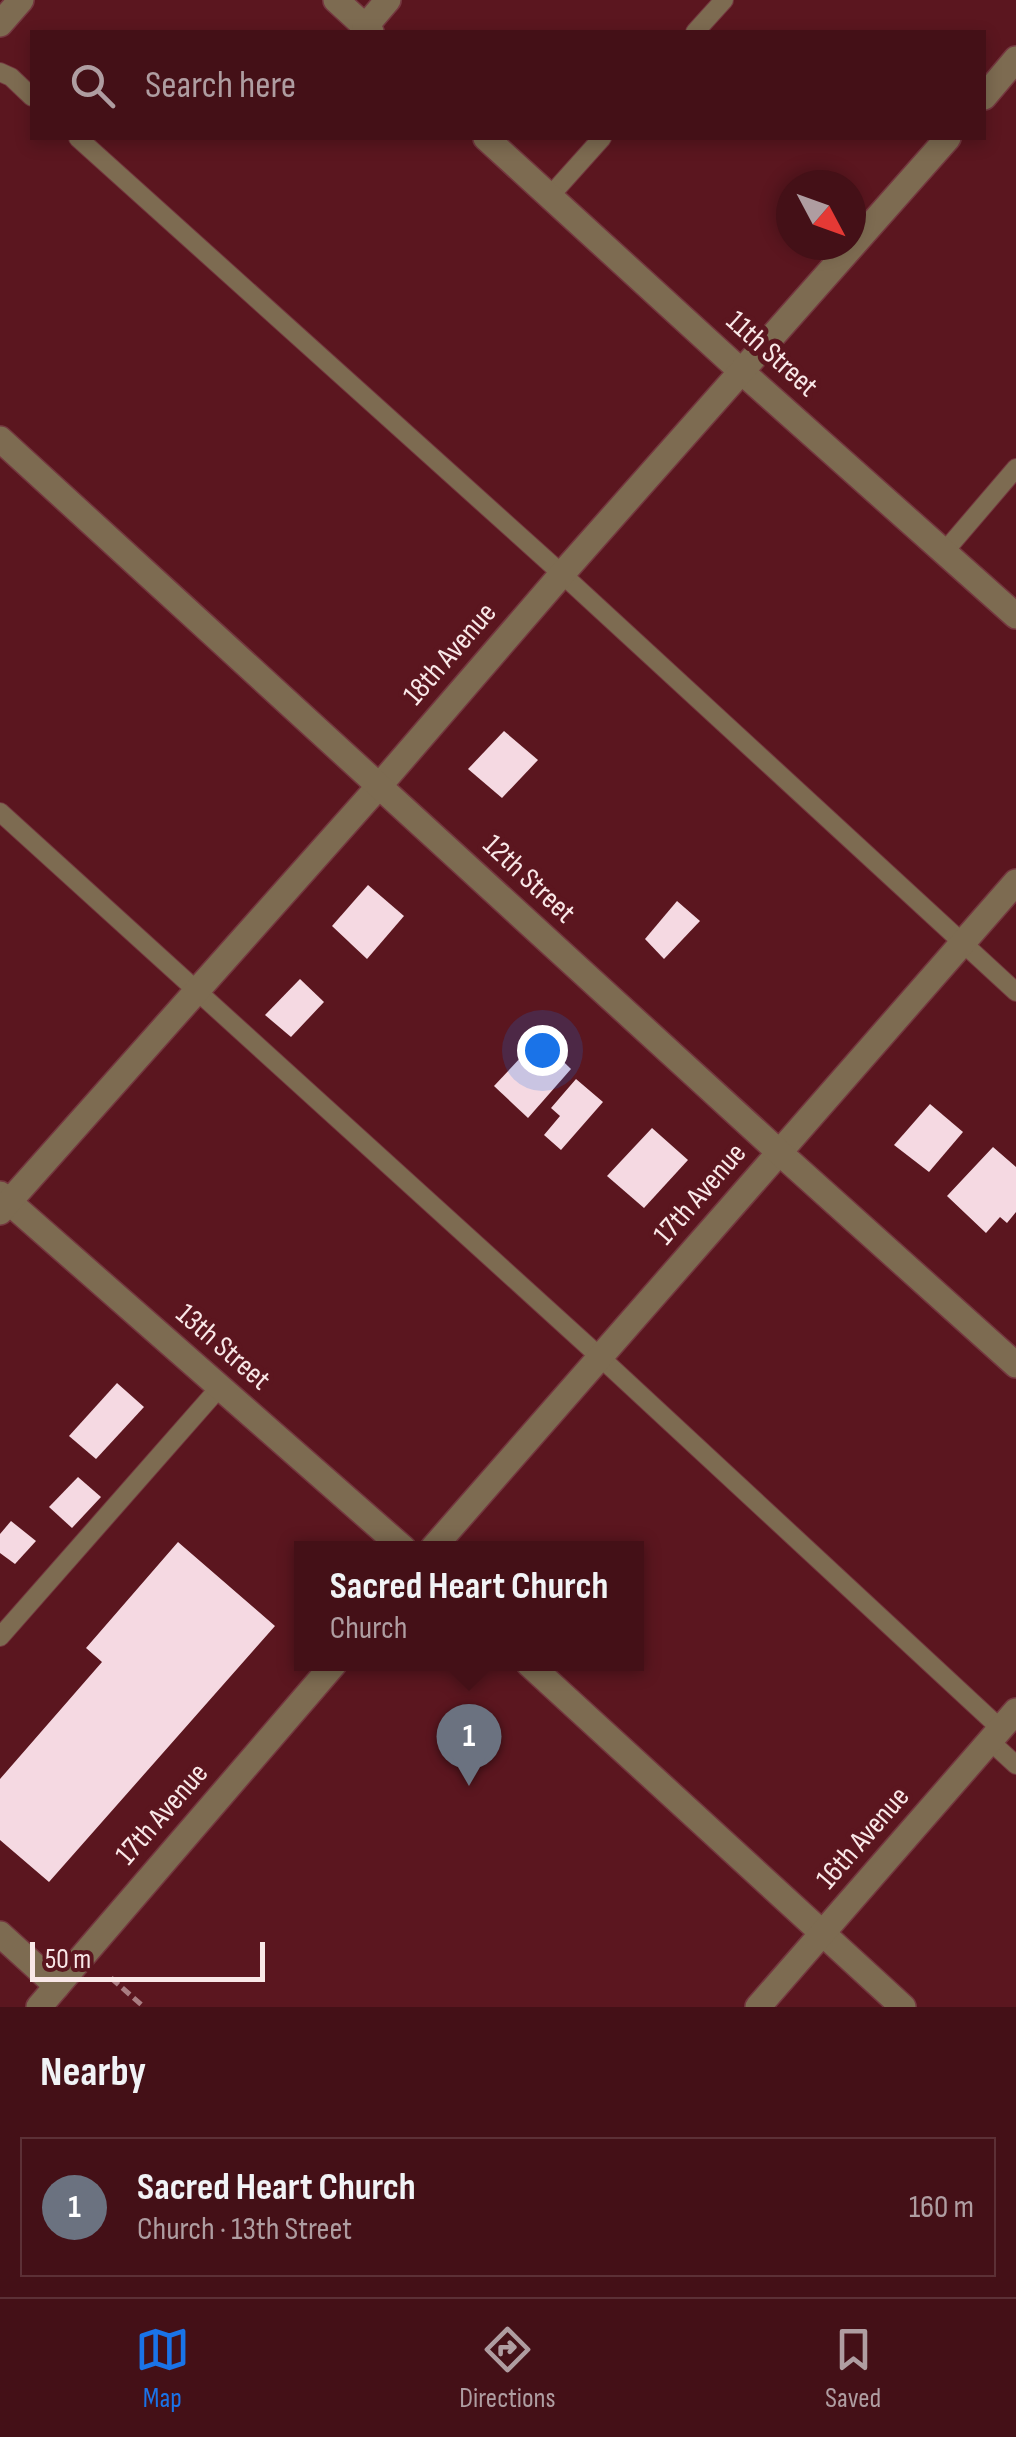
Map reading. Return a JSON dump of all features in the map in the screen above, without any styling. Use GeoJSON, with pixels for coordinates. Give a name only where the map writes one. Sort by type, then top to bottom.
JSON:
{"type":"FeatureCollection","features":[{"type":"Feature","properties":{"kind":"street"},"geometry":{"type":"LineString","coordinates":[[0,24],[22,0]]}},
{"type":"Feature","properties":{"kind":"street"},"geometry":{"type":"LineString","coordinates":[[336,0],[368,30],[388,0]]}},
{"type":"Feature","properties":{"kind":"street"},"geometry":{"type":"LineString","coordinates":[[986,94],[1016,60]]}},
{"type":"Feature","properties":{"kind":"street","name":"11th Street"},"geometry":{"type":"LineString","coordinates":[[488,140],[1016,616]]}},
{"type":"Feature","properties":{"kind":"street","name":"18th Avenue"},"geometry":{"type":"LineString","coordinates":[[3,1203],[380,785],[946,140]]}},
{"type":"Feature","properties":{"kind":"street","name":"12th Street"},"geometry":{"type":"LineString","coordinates":[[0,439],[1016,1364]]}},
{"type":"Feature","properties":{"kind":"street","name":"17th Avenue"},"geometry":{"type":"LineString","coordinates":[[439,1541],[1016,882]]}},
{"type":"Feature","properties":{"kind":"street","name":"13th Street"},"geometry":{"type":"LineString","coordinates":[[3,1203],[396,1541]]}},
{"type":"Feature","properties":{"kind":"street","name":"17th Avenue"},"geometry":{"type":"LineString","coordinates":[[39,2007],[328,1671]]}},
{"type":"Feature","properties":{"kind":"street"},"geometry":{"type":"LineString","coordinates":[[537,1671],[903,2007]]}},
{"type":"Feature","properties":{"kind":"street","name":"16th Avenue"},"geometry":{"type":"LineString","coordinates":[[758,2007],[1003,1728]]}},
{"type":"Feature","properties":{"kind":"street"},"geometry":{"type":"LineString","coordinates":[[0,1934],[57,1986]]}},
{"type":"Feature","properties":{"kind":"lane"},"geometry":{"type":"LineString","coordinates":[[697,30],[724,0]]}},
{"type":"Feature","properties":{"kind":"lane"},"geometry":{"type":"LineString","coordinates":[[0,72],[30,95]]}},
{"type":"Feature","properties":{"kind":"lane"},"geometry":{"type":"LineString","coordinates":[[80,140],[562,574],[1016,992]]}},
{"type":"Feature","properties":{"kind":"lane"},"geometry":{"type":"LineString","coordinates":[[550,196],[600,140]]}},
{"type":"Feature","properties":{"kind":"lane"},"geometry":{"type":"LineString","coordinates":[[945,550],[1016,468]]}},
{"type":"Feature","properties":{"kind":"lane"},"geometry":{"type":"LineString","coordinates":[[0,812],[1003,1728],[1016,1765]]}},
{"type":"Feature","properties":{"kind":"lane"},"geometry":{"type":"LineString","coordinates":[[0,1637],[220,1388]]}},
{"type":"Feature","properties":{"kind":"path"},"geometry":{"type":"LineString","coordinates":[[111,1978],[144,2007]]}},
{"type":"Feature","properties":{"kind":"building"},"geometry":{"type":"Polygon","coordinates":[[[504,731],[538,760],[502,798],[468,769],[504,731]]]}},
{"type":"Feature","properties":{"kind":"building"},"geometry":{"type":"Polygon","coordinates":[[[368,885],[404,916],[367,959],[332,926],[368,885]]]}},
{"type":"Feature","properties":{"kind":"building"},"geometry":{"type":"Polygon","coordinates":[[[677,901],[700,921],[664,959],[645,939],[677,901]]]}},
{"type":"Feature","properties":{"kind":"building"},"geometry":{"type":"Polygon","coordinates":[[[300,979],[324,1002],[291,1037],[265,1015],[300,979]]]}},
{"type":"Feature","properties":{"kind":"building"},"geometry":{"type":"Polygon","coordinates":[[[539,1038],[571,1069],[528,1118],[494,1086],[539,1038]]]}},
{"type":"Feature","properties":{"kind":"building"},"geometry":{"type":"Polygon","coordinates":[[[576,1079],[603,1102],[561,1150],[544,1135],[560,1116],[551,1108],[576,1079]]]}},
{"type":"Feature","properties":{"kind":"building"},"geometry":{"type":"Polygon","coordinates":[[[930,1104],[963,1132],[929,1172],[894,1145],[930,1104]]]}},
{"type":"Feature","properties":{"kind":"building"},"geometry":{"type":"Polygon","coordinates":[[[652,1128],[688,1160],[644,1208],[607,1176],[652,1128]]]}},
{"type":"Feature","properties":{"kind":"building"},"geometry":{"type":"Polygon","coordinates":[[[993,1147],[1016,1167],[1016,1212],[1007,1223],[1000,1217],[986,1233],[947,1196],[993,1147]]]}},
{"type":"Feature","properties":{"kind":"building"},"geometry":{"type":"Polygon","coordinates":[[[117,1383],[144,1407],[96,1459],[69,1436],[117,1383]]]}},
{"type":"Feature","properties":{"kind":"building"},"geometry":{"type":"Polygon","coordinates":[[[78,1477],[101,1497],[72,1528],[49,1507],[78,1477]]]}},
{"type":"Feature","properties":{"kind":"building"},"geometry":{"type":"Polygon","coordinates":[[[11,1521],[36,1541],[15,1564],[0,1553],[0,1534],[11,1521]]]}},
{"type":"Feature","properties":{"kind":"building"},"geometry":{"type":"Polygon","coordinates":[[[178,1542],[275,1626],[49,1882],[0,1840],[0,1779],[102,1662],[86,1648],[178,1542]]]}},
{"type":"Feature","properties":{"kind":"place","name":"Sacred Heart Church"},"geometry":{"type":"Point","coordinates":[469,1786]}}]}
